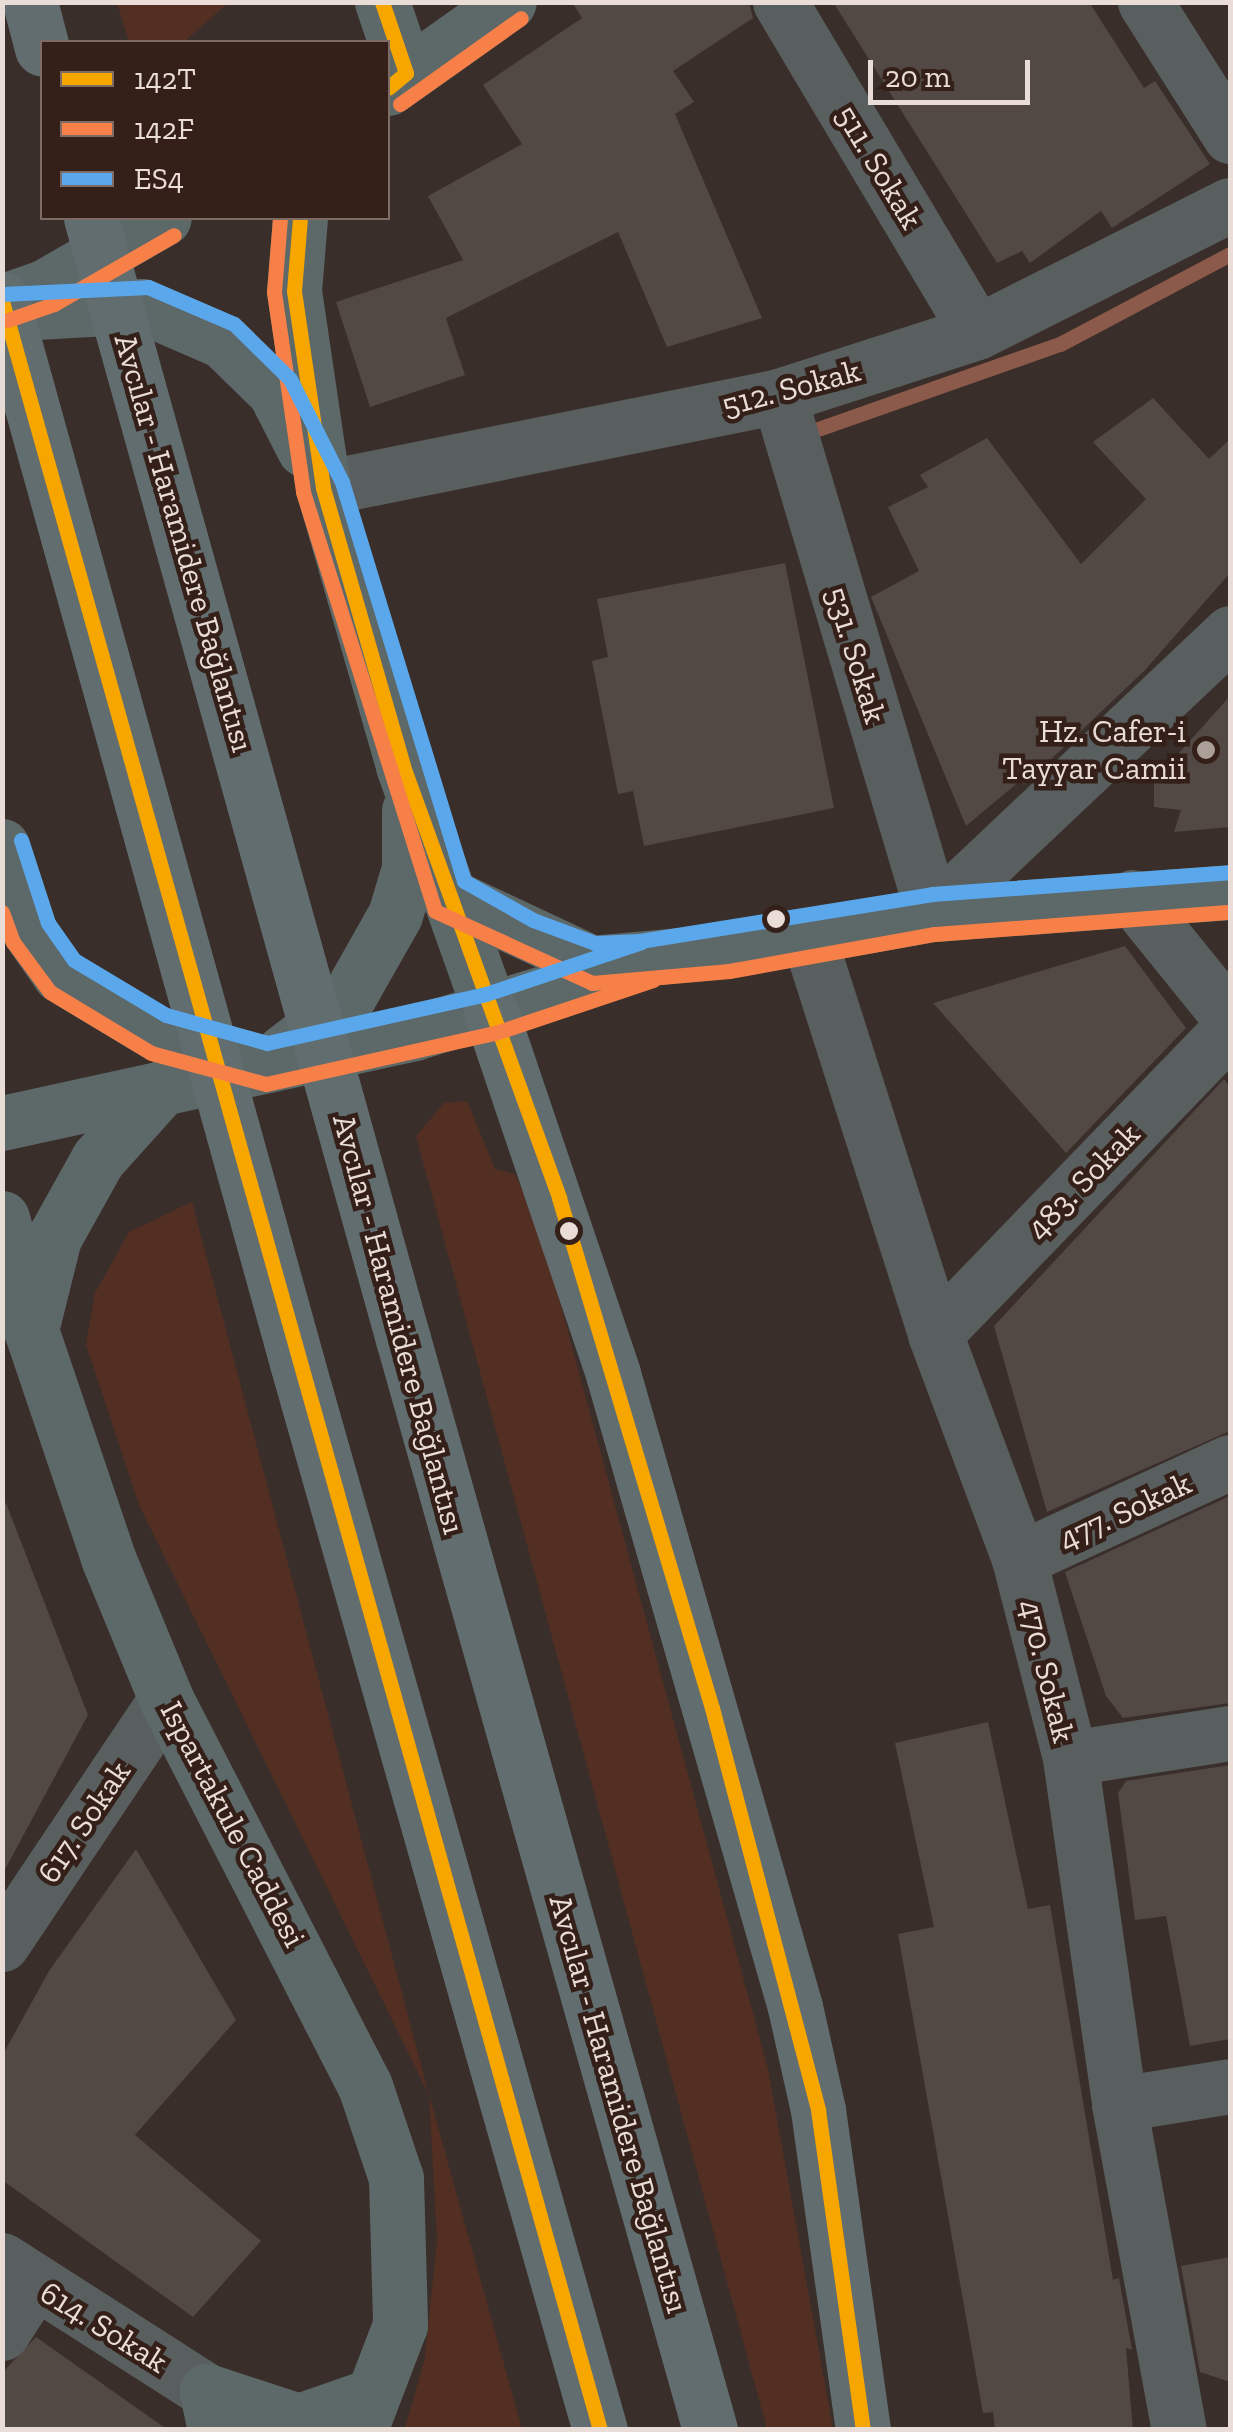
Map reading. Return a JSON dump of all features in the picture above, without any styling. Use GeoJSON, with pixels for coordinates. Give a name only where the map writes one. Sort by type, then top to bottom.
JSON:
{"type":"FeatureCollection","features":[{"type":"Feature","properties":{"kind":"highway"},"geometry":{"type":"LineString","coordinates":[[30,2],[40,40]]}},
{"type":"Feature","properties":{"kind":"highway","name":"Avcılar - Haramidere Bağlantısı"},"geometry":{"type":"LineString","coordinates":[[92,220],[710,2430]]}},
{"type":"Feature","properties":{"kind":"highway"},"geometry":{"type":"LineString","coordinates":[[2,300],[297,1362],[600,2430]]}},
{"type":"Feature","properties":{"kind":"highway"},"geometry":{"type":"LineString","coordinates":[[491,1013],[607,1357],[795,2007],[818,2110],[863,2430]]}},
{"type":"Feature","properties":{"kind":"highway"},"geometry":{"type":"LineString","coordinates":[[571,2324],[572,2430]]}},
{"type":"Feature","properties":{"kind":"main road"},"geometry":{"type":"LineString","coordinates":[[382,2],[388,40]]}},
{"type":"Feature","properties":{"kind":"main road"},"geometry":{"type":"LineString","coordinates":[[390,55],[394,82],[509,2]]}},
{"type":"Feature","properties":{"kind":"main road"},"geometry":{"type":"LineString","coordinates":[[2,300],[44,287],[161,220]]}},
{"type":"Feature","properties":{"kind":"main road"},"geometry":{"type":"LineString","coordinates":[[300,220],[294,290],[323,488],[403,766],[491,1013]]}},
{"type":"Feature","properties":{"kind":"main road"},"geometry":{"type":"LineString","coordinates":[[2,314],[142,306],[223,341],[275,392],[323,488]]}},
{"type":"Feature","properties":{"kind":"main road"},"geometry":{"type":"LineString","coordinates":[[268,1064],[344,1005],[396,915],[409,868],[403,766]]}},
{"type":"Feature","properties":{"kind":"main road"},"geometry":{"type":"LineString","coordinates":[[2,846],[30,932],[60,975],[158,1034],[268,1064]]}},
{"type":"Feature","properties":{"kind":"main road"},"geometry":{"type":"LineString","coordinates":[[447,895],[592,963],[642,961],[808,938],[933,914],[1230,892]]}},
{"type":"Feature","properties":{"kind":"main road"},"geometry":{"type":"LineString","coordinates":[[2,1124],[491,1013],[642,961]]}},
{"type":"Feature","properties":{"kind":"main road"},"geometry":{"type":"LineString","coordinates":[[17,1312],[98,1159],[162,1088]]}},
{"type":"Feature","properties":{"kind":"main road","name":"Ispartakule Caddesi"},"geometry":{"type":"LineString","coordinates":[[2,1218],[17,1312],[108,1558],[166,1700],[358,2070],[396,2178],[400,2325],[364,2413]]}},
{"type":"Feature","properties":{"kind":"main road"},"geometry":{"type":"LineString","coordinates":[[211,2410],[296,2425],[364,2413]]}},
{"type":"Feature","properties":{"kind":"street","name":"511. Sokak"},"geometry":{"type":"LineString","coordinates":[[780,2],[977,332]]}},
{"type":"Feature","properties":{"kind":"street"},"geometry":{"type":"LineString","coordinates":[[1145,2],[1230,136]]}},
{"type":"Feature","properties":{"kind":"street","name":"512. Sokak"},"geometry":{"type":"LineString","coordinates":[[323,488],[779,396],[977,332],[1230,205]]}},
{"type":"Feature","properties":{"kind":"street","name":"531. Sokak"},"geometry":{"type":"LineString","coordinates":[[779,396],[933,914]]}},
{"type":"Feature","properties":{"kind":"street"},"geometry":{"type":"LineString","coordinates":[[933,914],[1230,634]]}},
{"type":"Feature","properties":{"kind":"street"},"geometry":{"type":"LineString","coordinates":[[1132,897],[1230,1018]]}},
{"type":"Feature","properties":{"kind":"street","name":"470. Sokak"},"geometry":{"type":"LineString","coordinates":[[808,938],[935,1334],[1018,1559],[1070,1758],[1120,2104],[1179,2430]]}},
{"type":"Feature","properties":{"kind":"street","name":"483. Sokak"},"geometry":{"type":"LineString","coordinates":[[935,1334],[1230,1028]]}},
{"type":"Feature","properties":{"kind":"street","name":"477. Sokak"},"geometry":{"type":"LineString","coordinates":[[1018,1559],[1230,1462]]}},
{"type":"Feature","properties":{"kind":"street","name":"617. Sokak"},"geometry":{"type":"LineString","coordinates":[[2,1944],[166,1700]]}},
{"type":"Feature","properties":{"kind":"street"},"geometry":{"type":"LineString","coordinates":[[1070,1758],[1230,1733]]}},
{"type":"Feature","properties":{"kind":"street"},"geometry":{"type":"LineString","coordinates":[[1120,2104],[1230,2086]]}},
{"type":"Feature","properties":{"kind":"street"},"geometry":{"type":"LineString","coordinates":[[2,2334],[18,2272]]}},
{"type":"Feature","properties":{"kind":"street","name":"614. Sokak"},"geometry":{"type":"LineString","coordinates":[[18,2272],[211,2410]]}},
{"type":"Feature","properties":{"kind":"shaded area"},"geometry":{"type":"Polygon","coordinates":[[[117,2],[228,3],[186,40],[128,40],[117,2]]]}},
{"type":"Feature","properties":{"kind":"shaded area"},"geometry":{"type":"Polygon","coordinates":[[[467,1101],[495,1169],[515,1174],[540,1229],[768,2069],[833,2429],[767,2429],[416,1136],[444,1103],[467,1101]]]}},
{"type":"Feature","properties":{"kind":"shaded area"},"geometry":{"type":"Polygon","coordinates":[[[192,1202],[429,2095],[139,1505],[86,1344],[95,1293],[129,1232],[192,1202]]]}},
{"type":"Feature","properties":{"kind":"shaded area"},"geometry":{"type":"Polygon","coordinates":[[[429,2095],[522,2429],[405,2429],[425,2357],[437,2240],[429,2095]]]}},
{"type":"Feature","properties":{"kind":"building"},"geometry":{"type":"Polygon","coordinates":[[[572,2],[749,2],[753,18],[673,71],[694,102],[675,114],[762,318],[667,347],[618,232],[446,318],[465,375],[370,407],[336,302],[463,260],[428,196],[522,144],[483,85],[582,18],[572,2]]]}},
{"type":"Feature","properties":{"kind":"building"},"geometry":{"type":"Polygon","coordinates":[[[833,2],[1089,2],[1144,88],[1155,81],[1210,164],[1112,228],[1101,211],[1030,263],[1022,251],[997,263],[833,2]]]}},
{"type":"Feature","properties":{"kind":"building"},"geometry":{"type":"Polygon","coordinates":[[[1153,398],[1209,459],[1230,439],[1230,573],[1145,670],[1024,785],[1021,780],[966,826],[871,597],[919,571],[888,507],[928,487],[920,475],[987,438],[1081,564],[1146,499],[1093,442],[1153,398]]]}},
{"type":"Feature","properties":{"kind":"building"},"geometry":{"type":"Polygon","coordinates":[[[785,563],[834,808],[644,846],[633,791],[618,794],[592,661],[608,657],[597,599],[785,563]]]}},
{"type":"Feature","properties":{"kind":"building","name":"Hz. Cafer-i Tayyar Camii"},"geometry":{"type":"Polygon","coordinates":[[[1230,696],[1230,827],[1174,832],[1181,810],[1154,807],[1154,781],[1230,696]]]}},
{"type":"Feature","properties":{"kind":"building"},"geometry":{"type":"Polygon","coordinates":[[[1125,946],[1186,1028],[1066,1153],[933,1003],[1125,946]]]}},
{"type":"Feature","properties":{"kind":"building"},"geometry":{"type":"Polygon","coordinates":[[[1224,1079],[1230,1087],[1230,1431],[1047,1512],[994,1326],[1224,1079]]]}},
{"type":"Feature","properties":{"kind":"building"},"geometry":{"type":"Polygon","coordinates":[[[1230,1496],[1230,1703],[1123,1718],[1106,1696],[1065,1572],[1230,1496]]]}},
{"type":"Feature","properties":{"kind":"building"},"geometry":{"type":"Polygon","coordinates":[[[6,1503],[88,1715],[2,1875],[2,1504],[6,1503]]]}},
{"type":"Feature","properties":{"kind":"building"},"geometry":{"type":"Polygon","coordinates":[[[988,1722],[1028,1909],[1050,1905],[1113,2280],[1119,2278],[1132,2350],[1126,2348],[1133,2430],[995,2430],[993,2412],[983,2413],[898,1934],[934,1927],[895,1743],[988,1722]]]}},
{"type":"Feature","properties":{"kind":"building"},"geometry":{"type":"Polygon","coordinates":[[[1230,1765],[1230,2039],[1190,2046],[1166,1916],[1135,1920],[1118,1793],[1126,1781],[1230,1765]]]}},
{"type":"Feature","properties":{"kind":"building"},"geometry":{"type":"Polygon","coordinates":[[[136,1849],[236,2020],[135,2135],[261,2241],[193,2317],[2,2180],[2,2056],[49,1971],[136,1849]]]}},
{"type":"Feature","properties":{"kind":"building"},"geometry":{"type":"Polygon","coordinates":[[[1230,2257],[1230,2382],[1200,2372],[1181,2266],[1230,2257]]]}},
{"type":"Feature","properties":{"kind":"building"},"geometry":{"type":"Polygon","coordinates":[[[36,2337],[168,2430],[2,2430],[2,2373],[36,2337]]]}},
{"type":"Feature","properties":{"kind":"waterway"},"geometry":{"type":"LineString","coordinates":[[818,429],[1060,344],[1230,254]]}},
{"type":"Feature","properties":{"kind":"transit line","name":"142T"},"geometry":{"type":"LineString","coordinates":[[382,2],[406,73],[390,86]]}},
{"type":"Feature","properties":{"kind":"transit line","name":"142F"},"geometry":{"type":"LineString","coordinates":[[400,104],[521,18]]}},
{"type":"Feature","properties":{"kind":"transit line","name":"142F"},"geometry":{"type":"LineString","coordinates":[[280,220],[274,292],[303,492],[435,911],[592,983],[729,971],[935,934],[1230,912]]}},
{"type":"Feature","properties":{"kind":"transit line","name":"142T"},"geometry":{"type":"LineString","coordinates":[[300,220],[294,291],[323,488],[403,766],[559,1198],[712,1708],[818,2110],[863,2430]]}},
{"type":"Feature","properties":{"kind":"transit line","name":"142F"},"geometry":{"type":"LineString","coordinates":[[8,320],[54,304],[174,235]]}},
{"type":"Feature","properties":{"kind":"transit line","name":"ES4"},"geometry":{"type":"LineString","coordinates":[[2,294],[148,287],[234,324],[290,379],[342,482],[464,881],[533,920],[595,943],[640,941],[932,894],[1229,872]]}},
{"type":"Feature","properties":{"kind":"transit line","name":"142T"},"geometry":{"type":"LineString","coordinates":[[2,301],[600,2430]]}},
{"type":"Feature","properties":{"kind":"transit line","name":"ES4"},"geometry":{"type":"LineString","coordinates":[[21,840],[48,923],[74,960],[166,1015],[267,1043],[486,994],[641,942]]}},
{"type":"Feature","properties":{"kind":"transit line","name":"142F"},"geometry":{"type":"LineString","coordinates":[[2,912],[13,942],[50,992],[151,1053],[266,1084],[495,1033],[653,980]]}},
{"type":"Feature","properties":{"kind":"place","name":"Hz. Cafer-i Tayyar Camii"},"geometry":{"type":"Point","coordinates":[1206,750]}}]}
